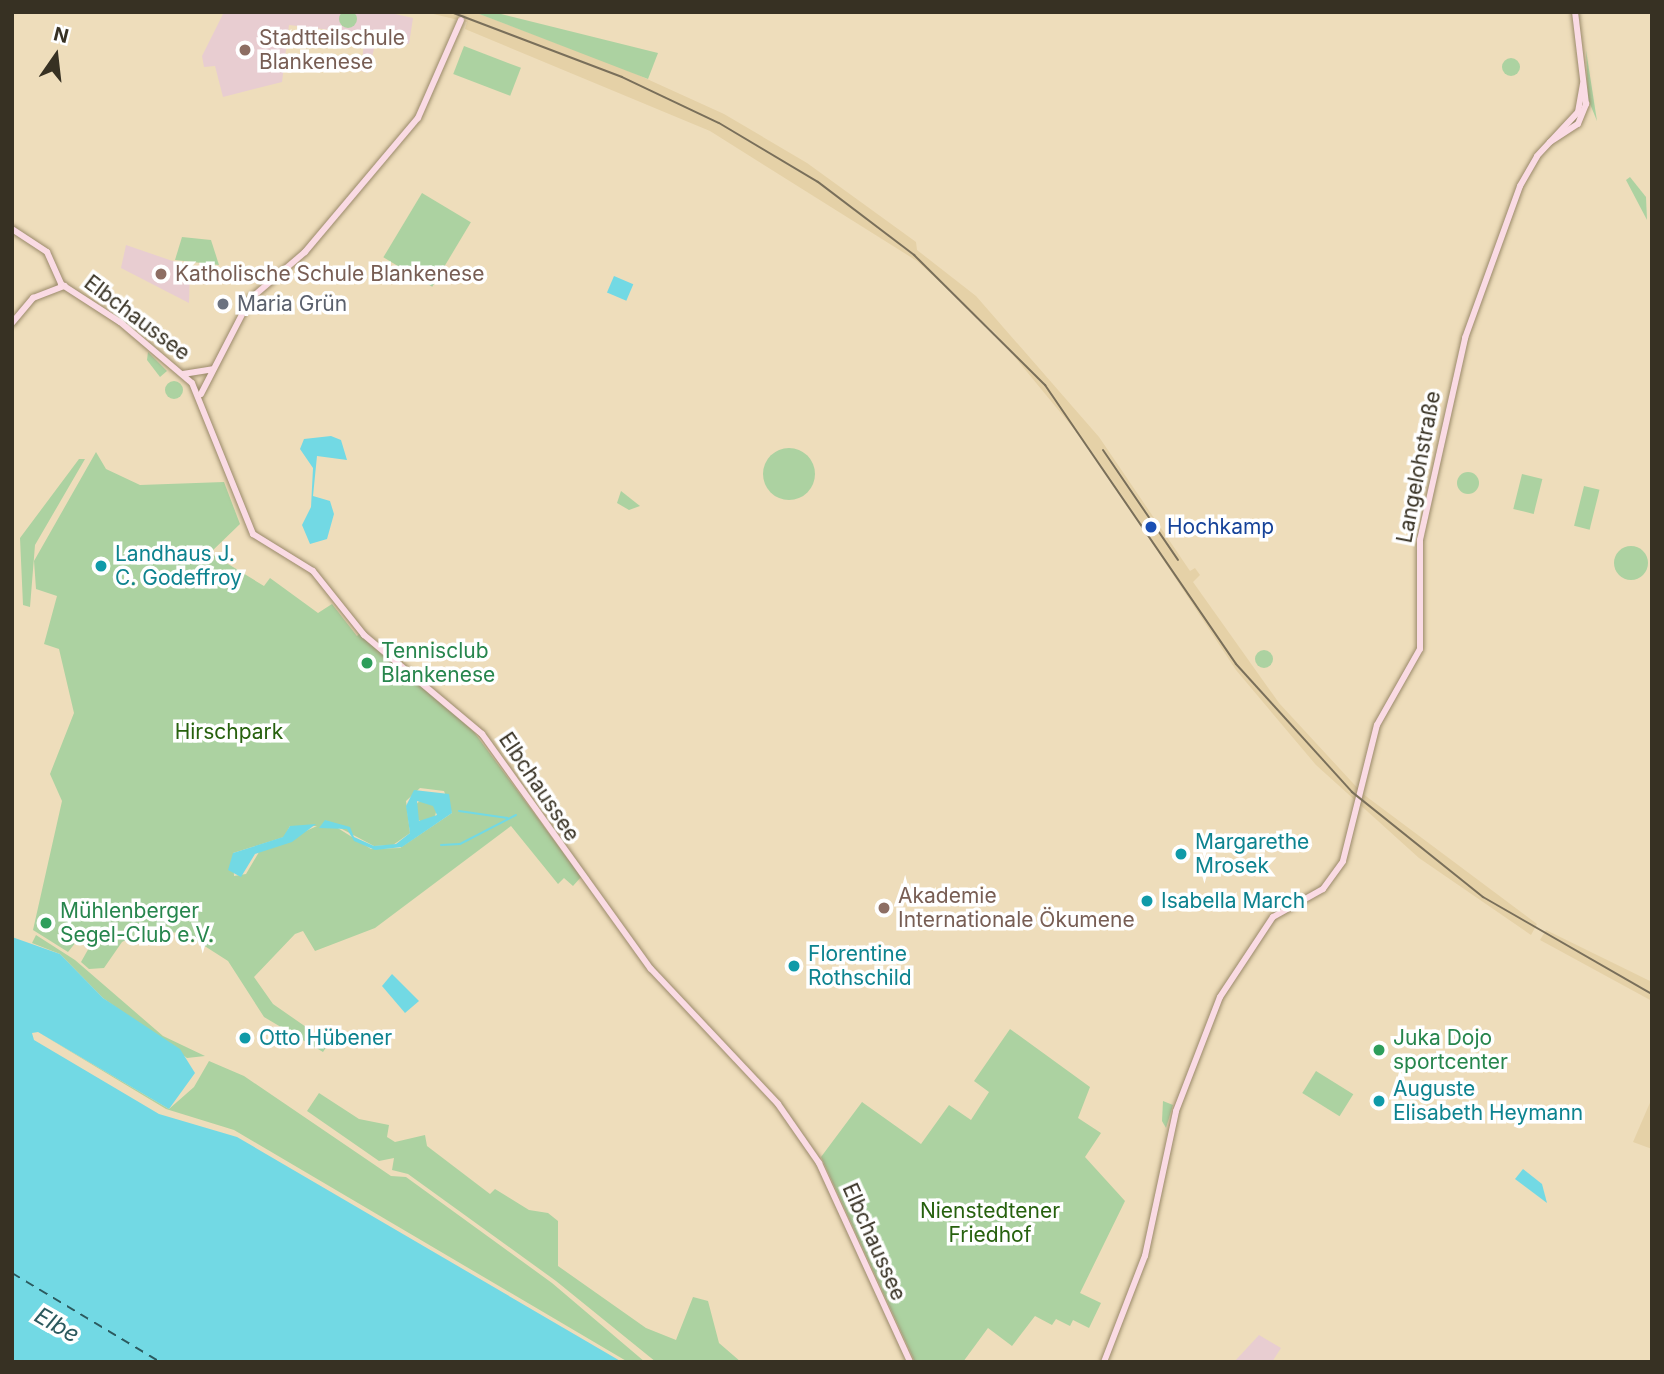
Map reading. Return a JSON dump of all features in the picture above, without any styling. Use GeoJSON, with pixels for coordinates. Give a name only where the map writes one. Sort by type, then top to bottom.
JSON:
{"type":"FeatureCollection","features":[{"type":"Feature","properties":{"kind":"main road","name":"Langelohstraße"},"geometry":{"type":"LineString","coordinates":[[1104,1362],[1148,1244],[1176,1111],[1220,998],[1273,917],[1323,889],[1338,872],[1377,725],[1420,649],[1420,540],[1462,348],[1517,193],[1549,143],[1577,112],[1583,83],[1575,12]]}},
{"type":"Feature","properties":{"kind":"main road"},"geometry":{"type":"LineString","coordinates":[[201,394],[250,299],[305,252],[418,118],[461,20]]}},
{"type":"Feature","properties":{"kind":"main road"},"geometry":{"type":"LineString","coordinates":[[12,229],[47,252],[65,286]]}},
{"type":"Feature","properties":{"kind":"main road","name":"Elbchaussee"},"geometry":{"type":"LineString","coordinates":[[12,323],[33,298],[65,286],[183,374],[201,394],[253,534],[313,570],[364,635],[482,734],[650,969],[795,1125],[823,1171],[910,1362]]}},
{"type":"Feature","properties":{"kind":"main road"},"geometry":{"type":"LineString","coordinates":[[183,374],[215,369]]}},
{"type":"Feature","properties":{"kind":"shaded area","name":"Stadtteilschule Blankenese"},"geometry":{"type":"Polygon","coordinates":[[[224,12],[386,12],[413,18],[409,44],[377,37],[368,73],[361,71],[365,34],[289,25],[282,82],[223,97],[215,66],[204,67],[202,56],[224,12]]]}},
{"type":"Feature","properties":{"kind":"shaded area"},"geometry":{"type":"Polygon","coordinates":[[[425,12],[474,12],[625,69],[724,114],[807,163],[916,242],[917,250],[976,296],[1099,437],[1190,571],[1195,568],[1200,575],[1193,582],[1279,703],[1363,794],[1537,924],[1531,935],[1419,858],[1316,765],[1236,670],[1088,446],[995,333],[917,261],[710,131],[465,29],[467,22],[425,12]]]}},
{"type":"Feature","properties":{"kind":"shaded area","name":"Katholische Schule Blankenese"},"geometry":{"type":"Polygon","coordinates":[[[126,245],[190,267],[189,303],[121,268],[126,245]]]}},
{"type":"Feature","properties":{"kind":"shaded area"},"geometry":{"type":"Polygon","coordinates":[[[1546,930],[1652,982],[1652,1001],[1540,940],[1546,930]]]}},
{"type":"Feature","properties":{"kind":"shaded area"},"geometry":{"type":"Polygon","coordinates":[[[1652,1098],[1652,1149],[1633,1142],[1652,1098]]]}},
{"type":"Feature","properties":{"kind":"shaded area"},"geometry":{"type":"Polygon","coordinates":[[[1259,1335],[1281,1348],[1272,1362],[1234,1362],[1259,1335]]]}},
{"type":"Feature","properties":{"kind":"green space"},"geometry":{"type":"Polygon","coordinates":[[[348,10],[354,13],[357,19],[354,25],[348,28],[342,25],[339,19],[342,13],[348,10]]]}},
{"type":"Feature","properties":{"kind":"green space"},"geometry":{"type":"Polygon","coordinates":[[[474,12],[493,12],[658,53],[648,79],[474,12]]]}},
{"type":"Feature","properties":{"kind":"green space"},"geometry":{"type":"Polygon","coordinates":[[[464,46],[521,68],[510,96],[453,74],[464,46]]]}},
{"type":"Feature","properties":{"kind":"green space"},"geometry":{"type":"Polygon","coordinates":[[[1586,50],[1597,121],[1588,99],[1586,50]]]}},
{"type":"Feature","properties":{"kind":"green space"},"geometry":{"type":"Polygon","coordinates":[[[1511,58],[1517,61],[1520,67],[1517,73],[1511,76],[1505,73],[1502,67],[1505,61],[1511,58]]]}},
{"type":"Feature","properties":{"kind":"green space"},"geometry":{"type":"Polygon","coordinates":[[[1630,177],[1646,197],[1647,220],[1626,180],[1630,177]]]}},
{"type":"Feature","properties":{"kind":"green space"},"geometry":{"type":"Polygon","coordinates":[[[422,193],[471,222],[432,287],[383,257],[422,193]]]}},
{"type":"Feature","properties":{"kind":"green space"},"geometry":{"type":"Polygon","coordinates":[[[182,237],[211,240],[219,265],[175,260],[182,237]]]}},
{"type":"Feature","properties":{"kind":"green space"},"geometry":{"type":"Polygon","coordinates":[[[148,352],[167,371],[160,377],[147,360],[148,352]]]}},
{"type":"Feature","properties":{"kind":"green space"},"geometry":{"type":"Polygon","coordinates":[[[170,381],[178,381],[183,390],[181,397],[170,399],[165,394],[165,386],[170,381]]]}},
{"type":"Feature","properties":{"kind":"green space"},"geometry":{"type":"Polygon","coordinates":[[[789,448],[799,450],[807,456],[813,464],[813,484],[807,492],[799,498],[789,500],[779,498],[771,492],[765,484],[763,474],[765,464],[771,456],[779,450],[789,448]]]}},
{"type":"Feature","properties":{"kind":"green space","name":"Hirschpark"},"geometry":{"type":"Polygon","coordinates":[[[96,452],[106,469],[140,485],[224,482],[240,524],[210,553],[264,586],[270,578],[318,613],[332,604],[357,636],[361,632],[474,732],[581,877],[573,886],[564,878],[558,884],[511,826],[375,928],[315,951],[303,931],[295,934],[254,977],[273,1004],[329,1043],[323,1052],[264,1017],[228,961],[189,936],[151,927],[122,942],[104,968],[89,969],[81,962],[90,946],[80,937],[68,952],[33,930],[62,801],[50,774],[74,713],[59,649],[44,644],[57,596],[36,589],[34,561],[96,452]],[[420,788],[406,801],[410,833],[393,845],[374,846],[325,820],[371,849],[400,848],[452,813],[444,791],[420,788]],[[290,826],[284,837],[233,853],[234,876],[246,874],[259,852],[317,826],[290,826]]]}},
{"type":"Feature","properties":{"kind":"green space"},"geometry":{"type":"Polygon","coordinates":[[[79,459],[85,459],[35,545],[30,607],[23,605],[20,538],[79,459]]]}},
{"type":"Feature","properties":{"kind":"green space"},"geometry":{"type":"Polygon","coordinates":[[[1468,472],[1476,475],[1479,483],[1476,491],[1468,494],[1460,491],[1457,483],[1460,475],[1468,472]]]}},
{"type":"Feature","properties":{"kind":"green space"},"geometry":{"type":"Polygon","coordinates":[[[1522,474],[1542,479],[1534,514],[1513,509],[1522,474]]]}},
{"type":"Feature","properties":{"kind":"green space"},"geometry":{"type":"Polygon","coordinates":[[[1584,486],[1600,490],[1590,530],[1574,526],[1584,486]]]}},
{"type":"Feature","properties":{"kind":"green space"},"geometry":{"type":"Polygon","coordinates":[[[621,491],[640,506],[629,510],[617,503],[621,491]]]}},
{"type":"Feature","properties":{"kind":"green space"},"geometry":{"type":"Polygon","coordinates":[[[1631,546],[1643,551],[1648,563],[1643,575],[1631,580],[1619,575],[1614,563],[1619,551],[1631,546]]]}},
{"type":"Feature","properties":{"kind":"green space"},"geometry":{"type":"Polygon","coordinates":[[[1260,650],[1268,650],[1273,659],[1271,666],[1260,668],[1255,663],[1255,655],[1260,650]]]}},
{"type":"Feature","properties":{"kind":"green space"},"geometry":{"type":"Polygon","coordinates":[[[425,800],[433,803],[436,811],[433,819],[425,822],[417,819],[414,811],[417,803],[425,800]]]}},
{"type":"Feature","properties":{"kind":"green space"},"geometry":{"type":"Polygon","coordinates":[[[36,935],[75,960],[163,1036],[205,1056],[187,1058],[103,998],[60,954],[32,943],[36,935]]]}},
{"type":"Feature","properties":{"kind":"green space","name":"Nienstedtener Friedhof"},"geometry":{"type":"Polygon","coordinates":[[[1010,1029],[1090,1087],[1078,1118],[1101,1133],[1085,1157],[1125,1201],[1080,1293],[1101,1303],[1089,1328],[1073,1320],[1070,1326],[1056,1319],[1052,1325],[1035,1316],[1012,1346],[988,1328],[963,1362],[915,1362],[821,1157],[862,1102],[921,1144],[949,1105],[971,1120],[989,1092],[974,1081],[1010,1029]]]}},
{"type":"Feature","properties":{"kind":"green space"},"geometry":{"type":"Polygon","coordinates":[[[38,1032],[169,1109],[194,1087],[209,1061],[244,1076],[391,1176],[406,1177],[552,1283],[645,1362],[628,1362],[234,1130],[166,1109],[38,1032]]]}},
{"type":"Feature","properties":{"kind":"green space"},"geometry":{"type":"Polygon","coordinates":[[[1316,1071],[1353,1094],[1340,1116],[1302,1093],[1316,1071]]]}},
{"type":"Feature","properties":{"kind":"green space"},"geometry":{"type":"Polygon","coordinates":[[[319,1093],[359,1119],[389,1125],[387,1137],[395,1142],[425,1135],[427,1146],[490,1194],[495,1189],[529,1210],[548,1213],[558,1221],[558,1266],[646,1328],[676,1340],[693,1297],[708,1301],[719,1343],[741,1362],[656,1362],[556,1281],[408,1174],[392,1170],[394,1158],[379,1161],[307,1111],[319,1093]]]}},
{"type":"Feature","properties":{"kind":"green space"},"geometry":{"type":"Polygon","coordinates":[[[1163,1101],[1173,1105],[1166,1128],[1162,1121],[1163,1101]]]}},
{"type":"Feature","properties":{"kind":"water"},"geometry":{"type":"Polygon","coordinates":[[[614,276],[633,284],[626,301],[607,293],[614,276]]]}},
{"type":"Feature","properties":{"kind":"water"},"geometry":{"type":"Polygon","coordinates":[[[331,436],[341,440],[347,460],[317,456],[313,496],[330,501],[334,514],[327,539],[310,544],[302,525],[311,507],[313,468],[300,449],[304,439],[331,436]]]}},
{"type":"Feature","properties":{"kind":"water"},"geometry":{"type":"Polygon","coordinates":[[[414,790],[449,794],[452,813],[402,847],[375,850],[354,841],[347,829],[319,828],[325,820],[350,827],[354,837],[374,846],[396,844],[410,833],[406,806],[414,790]],[[417,801],[419,821],[437,815],[433,806],[417,801]]]}},
{"type":"Feature","properties":{"kind":"water"},"geometry":{"type":"Polygon","coordinates":[[[316,824],[292,842],[255,854],[241,877],[228,870],[233,853],[283,837],[290,826],[316,824]]]}},
{"type":"Feature","properties":{"kind":"water","name":"Elbe"},"geometry":{"type":"Polygon","coordinates":[[[12,937],[60,954],[103,998],[180,1049],[195,1073],[169,1109],[38,1032],[32,1033],[34,1040],[159,1114],[237,1137],[622,1362],[12,1362],[12,937]]]}},
{"type":"Feature","properties":{"kind":"water"},"geometry":{"type":"Polygon","coordinates":[[[392,974],[419,1001],[405,1013],[382,986],[392,974]]]}},
{"type":"Feature","properties":{"kind":"water"},"geometry":{"type":"Polygon","coordinates":[[[1523,1169],[1542,1184],[1547,1203],[1515,1179],[1523,1169]]]}},
{"type":"Feature","properties":{"kind":"waterway"},"geometry":{"type":"LineString","coordinates":[[459,811],[508,818]]}},
{"type":"Feature","properties":{"kind":"waterway"},"geometry":{"type":"LineString","coordinates":[[441,845],[460,844],[516,815]]}},
{"type":"Feature","properties":{"kind":"ferry route"},"geometry":{"type":"LineString","coordinates":[[12,1273],[160,1362]]}},
{"type":"Feature","properties":{"kind":"tram line"},"geometry":{"type":"LineString","coordinates":[[451,12],[622,77],[719,123],[818,182],[914,255],[1045,385],[1236,664],[1352,792],[1483,897],[1652,994]]}},
{"type":"Feature","properties":{"kind":"tram line"},"geometry":{"type":"LineString","coordinates":[[1103,450],[1178,560]]}},
{"type":"Feature","properties":{"kind":"place","name":"Stadtteilschule Blankenese"},"geometry":{"type":"Point","coordinates":[245,50]}},
{"type":"Feature","properties":{"kind":"place","name":"Katholische Schule Blankenese"},"geometry":{"type":"Point","coordinates":[161,274]}},
{"type":"Feature","properties":{"kind":"place","name":"Maria Grün"},"geometry":{"type":"Point","coordinates":[223,304]}},
{"type":"Feature","properties":{"kind":"place","name":"Hochkamp"},"geometry":{"type":"Point","coordinates":[1151,527]}},
{"type":"Feature","properties":{"kind":"place","name":"Landhaus J. C. Godeffroy"},"geometry":{"type":"Point","coordinates":[101,566]}},
{"type":"Feature","properties":{"kind":"place","name":"Tennisclub Blankenese"},"geometry":{"type":"Point","coordinates":[367,663]}},
{"type":"Feature","properties":{"kind":"place","name":"Margarethe Mrosek"},"geometry":{"type":"Point","coordinates":[1181,854]}},
{"type":"Feature","properties":{"kind":"place","name":"Isabella March"},"geometry":{"type":"Point","coordinates":[1147,901]}},
{"type":"Feature","properties":{"kind":"place","name":"Akademie Internationale Ökumene"},"geometry":{"type":"Point","coordinates":[884,908]}},
{"type":"Feature","properties":{"kind":"place","name":"Mühlenberger Segel-Club e.V."},"geometry":{"type":"Point","coordinates":[46,923]}},
{"type":"Feature","properties":{"kind":"place","name":"Florentine Rothschild"},"geometry":{"type":"Point","coordinates":[794,966]}},
{"type":"Feature","properties":{"kind":"place","name":"Otto Hübener"},"geometry":{"type":"Point","coordinates":[245,1038]}},
{"type":"Feature","properties":{"kind":"place","name":"Juka Dojo sportcenter"},"geometry":{"type":"Point","coordinates":[1379,1050]}},
{"type":"Feature","properties":{"kind":"place","name":"Auguste Elisabeth Heymann"},"geometry":{"type":"Point","coordinates":[1379,1101]}}]}
